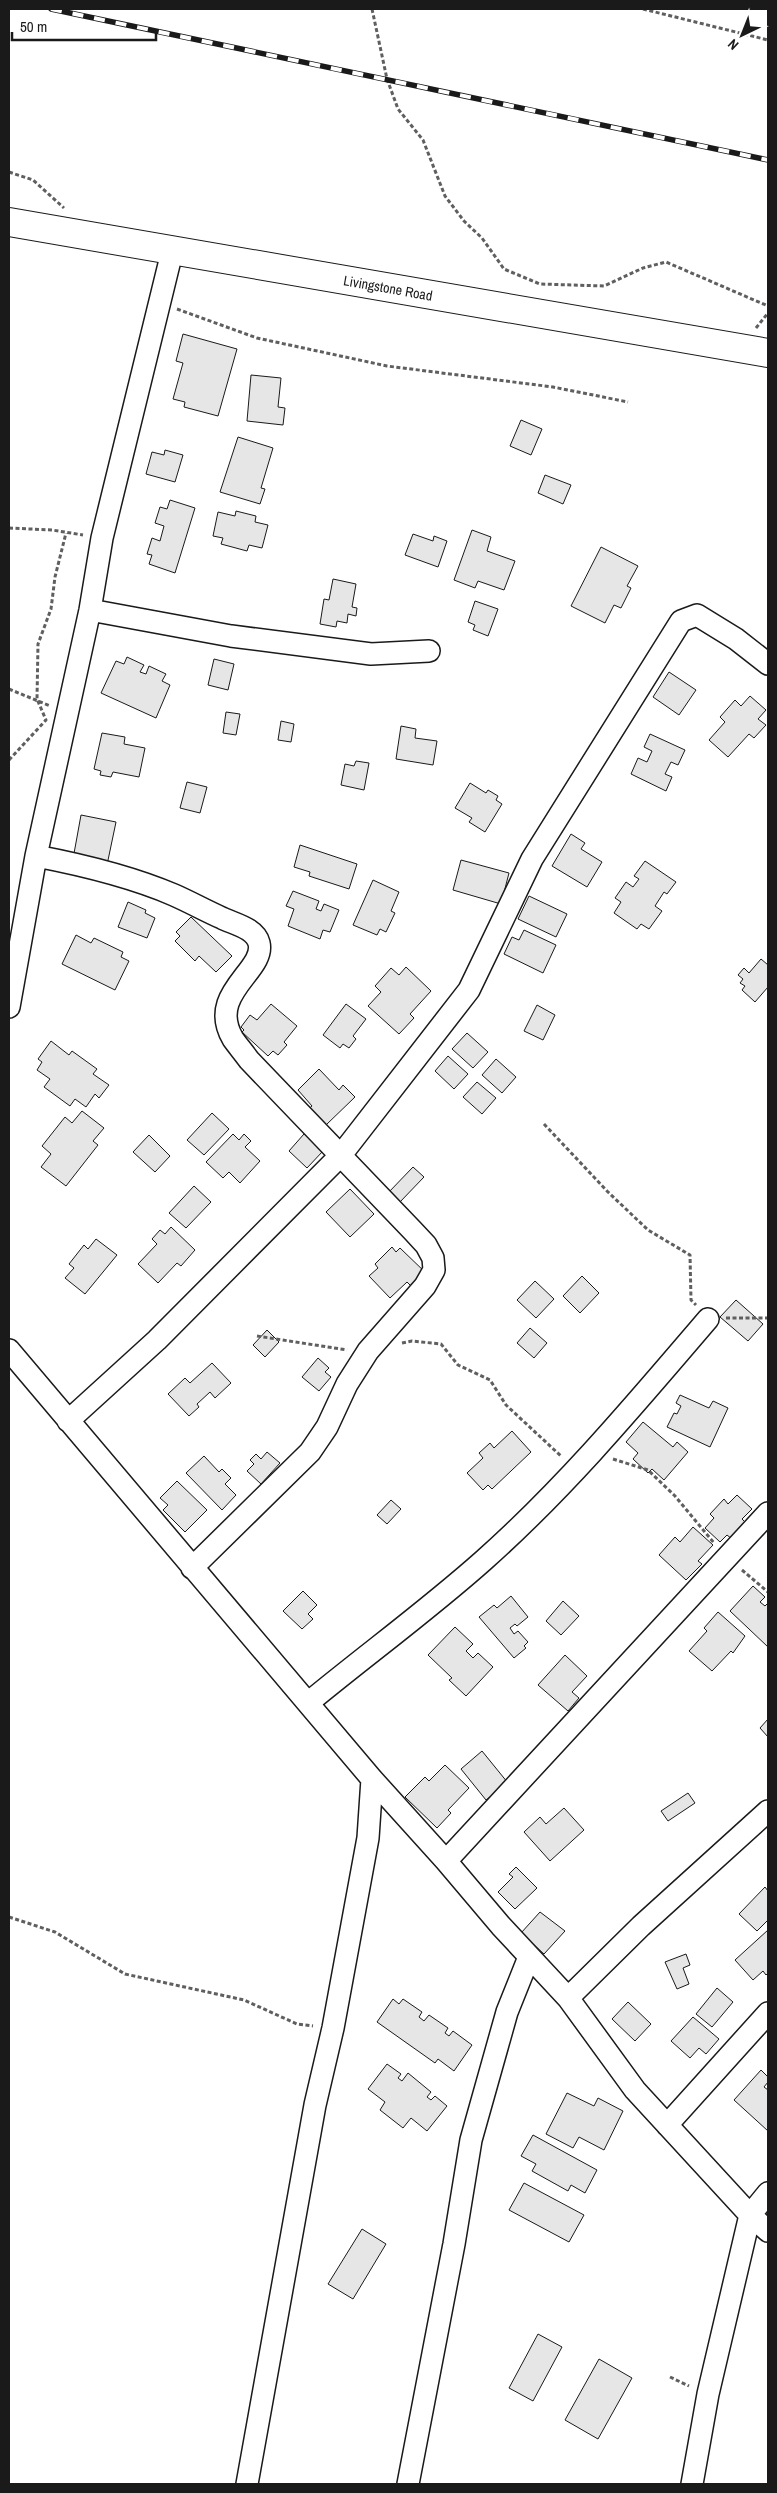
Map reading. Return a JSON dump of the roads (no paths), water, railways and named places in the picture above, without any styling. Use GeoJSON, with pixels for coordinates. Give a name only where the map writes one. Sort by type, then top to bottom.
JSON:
{"type":"FeatureCollection","features":[{"type":"Feature","properties":{"kind":"highway","name":"Livingstone Road"},"geometry":{"type":"LineString","coordinates":[[9,222],[172,252],[768,353]]}},
{"type":"Feature","properties":{"kind":"street"},"geometry":{"type":"LineString","coordinates":[[9,1007],[36,856],[90,610],[102,538],[172,252]]}},
{"type":"Feature","properties":{"kind":"street"},"geometry":{"type":"LineString","coordinates":[[90,610],[231,636],[371,654],[429,651]]}},
{"type":"Feature","properties":{"kind":"street"},"geometry":{"type":"LineString","coordinates":[[68,1421],[157,1340],[341,1155],[469,990],[532,859],[681,621],[697,615],[736,639],[768,664]]}},
{"type":"Feature","properties":{"kind":"street"},"geometry":{"type":"LineString","coordinates":[[36,856],[105,871],[138,881],[174,895],[248,929],[258,942],[259,955],[232,992],[227,1009],[232,1037],[249,1060],[426,1245],[432,1258],[434,1270],[426,1286],[368,1351],[347,1384],[327,1427],[310,1452],[192,1568]]}},
{"type":"Feature","properties":{"kind":"street"},"geometry":{"type":"LineString","coordinates":[[308,1703],[484,1561],[544,1503],[708,1319]]}},
{"type":"Feature","properties":{"kind":"street"},"geometry":{"type":"LineString","coordinates":[[9,1350],[372,1779],[529,1957],[568,1998],[635,2090],[750,2215],[768,2231]]}},
{"type":"Feature","properties":{"kind":"street"},"geometry":{"type":"LineString","coordinates":[[446,1861],[768,1514]]}},
{"type":"Feature","properties":{"kind":"street"},"geometry":{"type":"LineString","coordinates":[[248,2484],[315,2105],[334,2028],[368,1838],[372,1779]]}},
{"type":"Feature","properties":{"kind":"street"},"geometry":{"type":"LineString","coordinates":[[568,1998],[642,1926],[768,1811]]}},
{"type":"Feature","properties":{"kind":"street"},"geometry":{"type":"LineString","coordinates":[[408,2484],[454,2244],[471,2140],[507,2012],[529,1957]]}},
{"type":"Feature","properties":{"kind":"street"},"geometry":{"type":"LineString","coordinates":[[667,2125],[768,2013]]}},
{"type":"Feature","properties":{"kind":"street"},"geometry":{"type":"LineString","coordinates":[[692,2484],[708,2394],[750,2215],[768,2193]]}},
{"type":"Feature","properties":{"kind":"railway"},"geometry":{"type":"LineString","coordinates":[[51,9],[768,160]]}}]}
